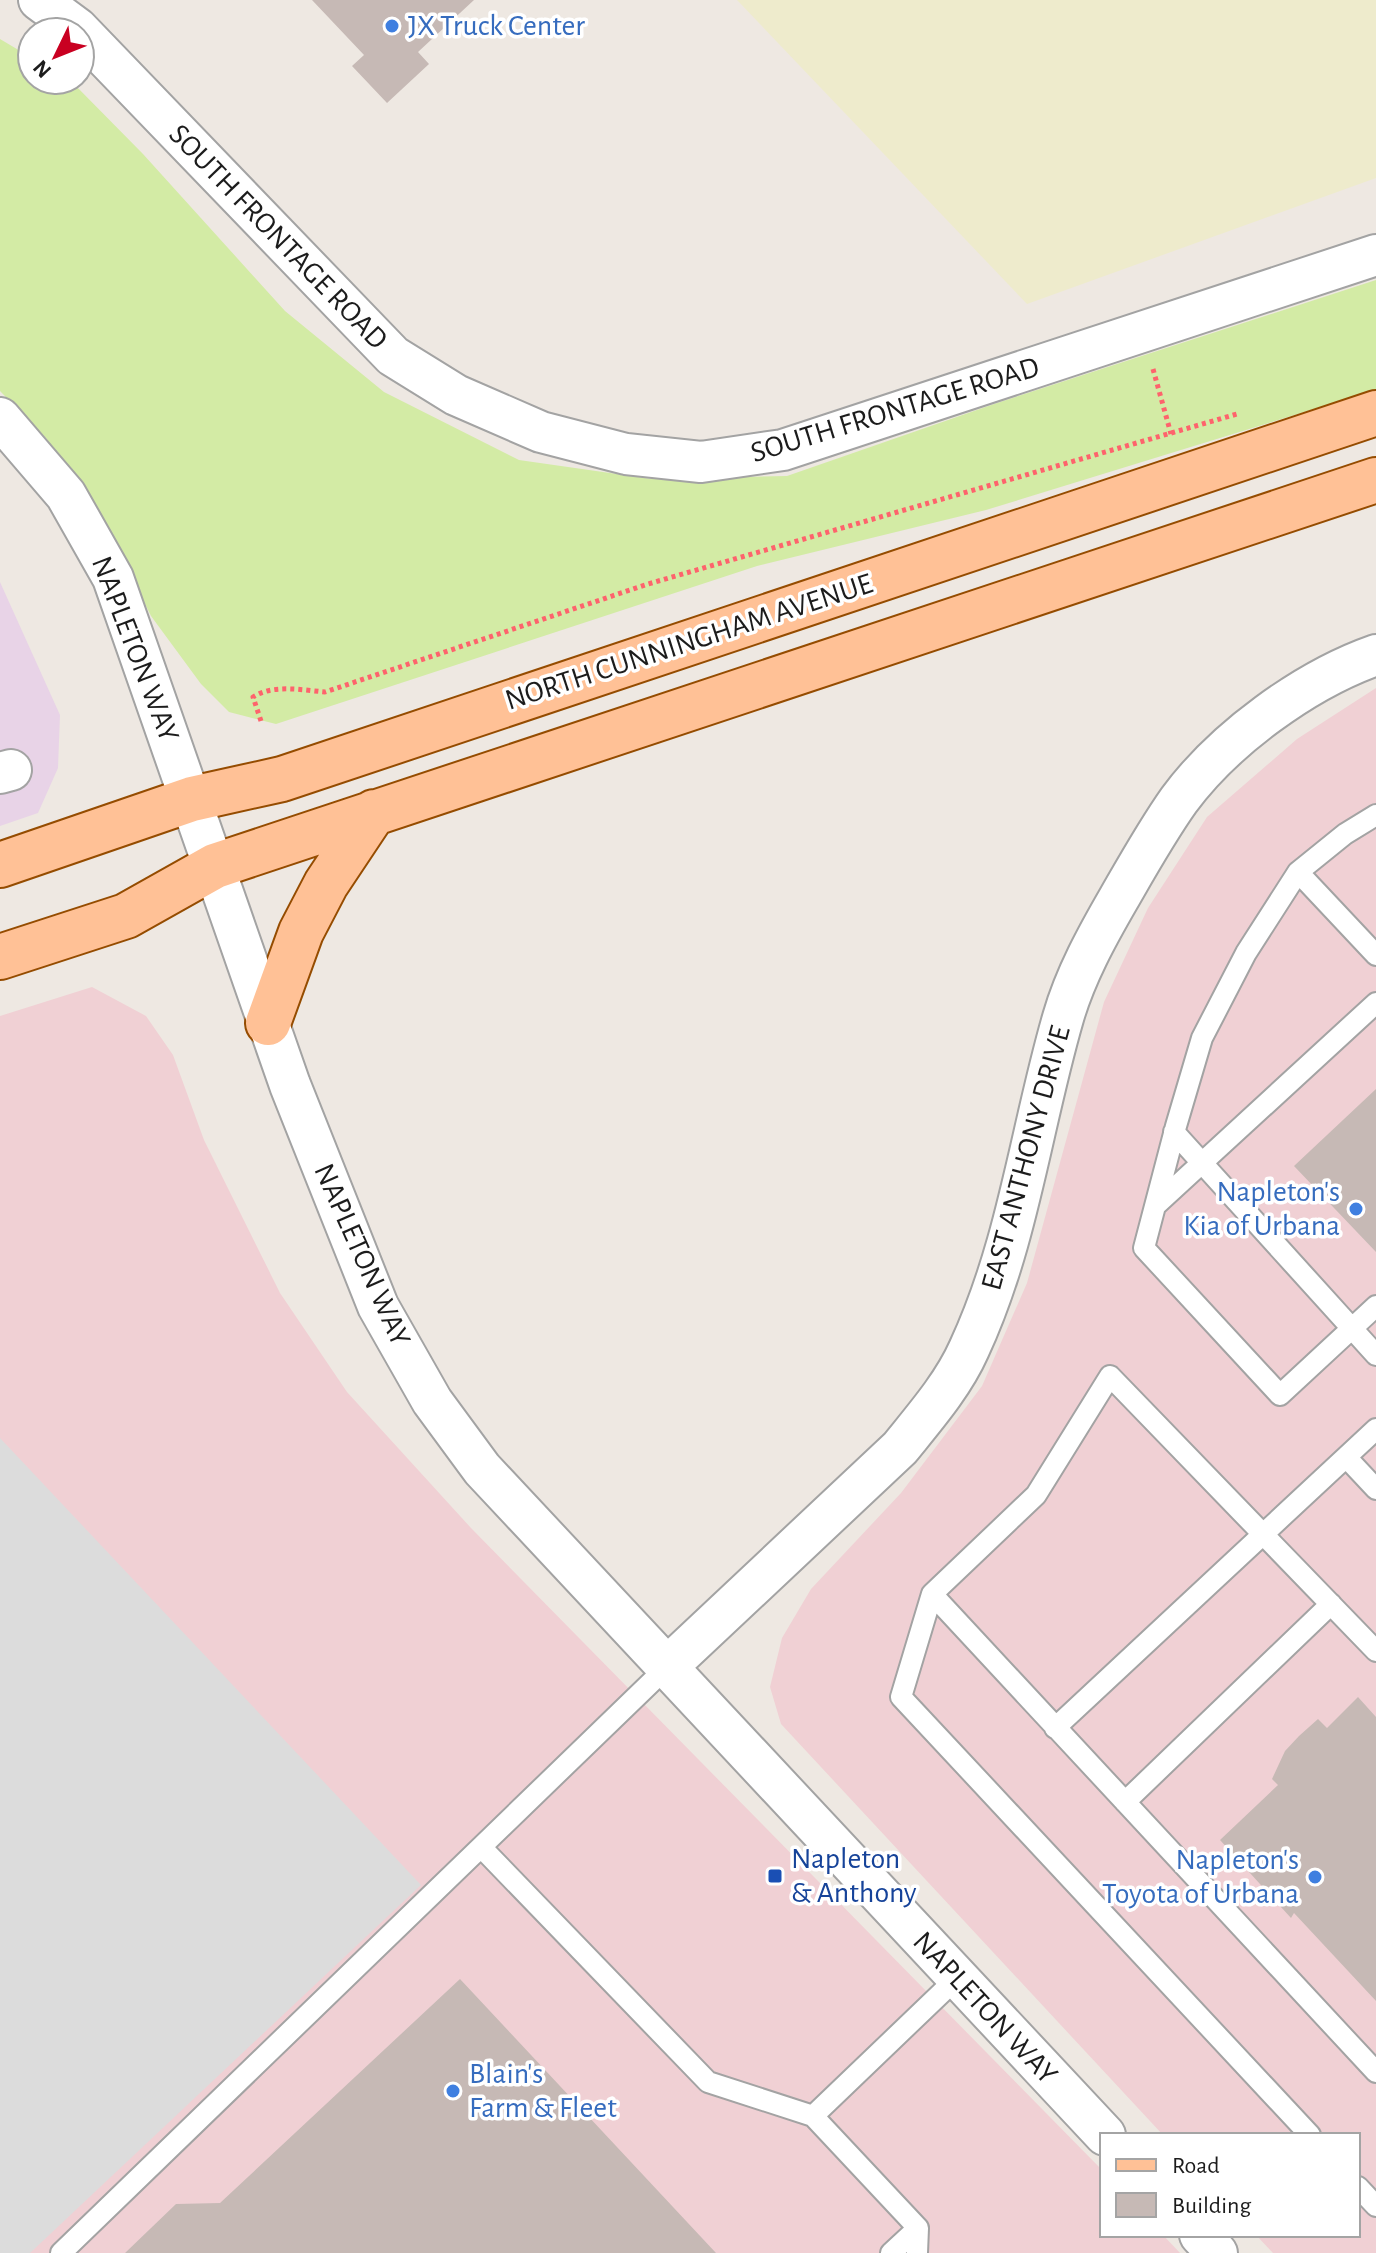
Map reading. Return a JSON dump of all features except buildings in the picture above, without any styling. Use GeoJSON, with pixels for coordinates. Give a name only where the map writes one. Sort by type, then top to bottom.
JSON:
{"type":"FeatureCollection","features":[{"type":"Feature","properties":{"kind":"main road","name":"NORTH CUNNINGHAM AVENUE"},"geometry":{"type":"LineString","coordinates":[[0,865],[192,799],[282,779],[1376,413]]}},
{"type":"Feature","properties":{"kind":"main road"},"geometry":{"type":"LineString","coordinates":[[0,957],[126,916],[215,866],[1376,480]]}},
{"type":"Feature","properties":{"kind":"main road"},"geometry":{"type":"LineString","coordinates":[[268,1023],[301,932],[326,884],[374,812]]}},
{"type":"Feature","properties":{"kind":"street","name":"SOUTH FRONTAGE ROAD"},"geometry":{"type":"LineString","coordinates":[[39,0],[77,28],[393,356],[456,395],[541,432],[626,454],[701,462],[783,450],[1376,255]]}},
{"type":"Feature","properties":{"kind":"street","name":"NAPLETON WAY"},"geometry":{"type":"LineString","coordinates":[[0,418],[66,495],[113,578],[290,1085],[378,1306],[432,1401],[482,1469],[1103,2133]]}},
{"type":"Feature","properties":{"kind":"street","name":"EAST ANTHONY DRIVE"},"geometry":{"type":"LineString","coordinates":[[667,1667],[900,1448],[933,1407],[968,1352],[995,1288],[1064,1016],[1094,941],[1180,799],[1234,741],[1289,699],[1354,662],[1376,655]]}},
{"type":"Feature","properties":{"kind":"street"},"geometry":{"type":"LineString","coordinates":[[1202,2237],[1217,2253]]}},
{"type":"Feature","properties":{"kind":"lane"},"geometry":{"type":"LineString","coordinates":[[1376,815],[1345,834],[1298,872],[1246,953],[1202,1038],[1144,1248],[1280,1395],[1376,1306]]}},
{"type":"Feature","properties":{"kind":"lane"},"geometry":{"type":"LineString","coordinates":[[1298,872],[1376,955]]}},
{"type":"Feature","properties":{"kind":"lane"},"geometry":{"type":"LineString","coordinates":[[1155,1206],[1376,1003]]}},
{"type":"Feature","properties":{"kind":"lane"},"geometry":{"type":"LineString","coordinates":[[1174,1132],[1376,1355]]}},
{"type":"Feature","properties":{"kind":"lane"},"geometry":{"type":"LineString","coordinates":[[1308,2133],[901,1697],[932,1594],[1036,1495],[1110,1376],[1376,1651]]}},
{"type":"Feature","properties":{"kind":"lane"},"geometry":{"type":"LineString","coordinates":[[1055,1728],[1376,1429]]}},
{"type":"Feature","properties":{"kind":"lane"},"geometry":{"type":"LineString","coordinates":[[1346,1457],[1376,1489]]}},
{"type":"Feature","properties":{"kind":"lane"},"geometry":{"type":"LineString","coordinates":[[932,1594],[1376,2072]]}},
{"type":"Feature","properties":{"kind":"lane"},"geometry":{"type":"LineString","coordinates":[[1125,1802],[1331,1604]]}},
{"type":"Feature","properties":{"kind":"lane"},"geometry":{"type":"LineString","coordinates":[[61,2253],[667,1667]]}},
{"type":"Feature","properties":{"kind":"lane"},"geometry":{"type":"LineString","coordinates":[[482,1848],[708,2082],[813,2116],[918,2228],[917,2253]]}},
{"type":"Feature","properties":{"kind":"lane"},"geometry":{"type":"LineString","coordinates":[[813,2116],[957,1978]]}},
{"type":"Feature","properties":{"kind":"lane"},"geometry":{"type":"LineString","coordinates":[[1360,2189],[1376,2206]]}},
{"type":"Feature","properties":{"kind":"lane"},"geometry":{"type":"LineString","coordinates":[[891,2253],[918,2228]]}},
{"type":"Feature","properties":{"kind":"path"},"geometry":{"type":"LineString","coordinates":[[1143,333],[1171,434]]}},
{"type":"Feature","properties":{"kind":"path"},"geometry":{"type":"LineString","coordinates":[[261,721],[253,697],[262,691],[325,692],[648,584],[1244,412]]}},
{"type":"Feature","properties":{"kind":"shaded area"},"geometry":{"type":"Polygon","coordinates":[[[737,0],[1376,0],[1376,178],[1027,304],[737,0]]]}},
{"type":"Feature","properties":{"kind":"shaded area"},"geometry":{"type":"Polygon","coordinates":[[[0,582],[60,715],[58,768],[38,813],[0,826],[0,582]]]}},
{"type":"Feature","properties":{"kind":"shaded area"},"geometry":{"type":"Polygon","coordinates":[[[1376,688],[1376,2253],[1273,2253],[1258,2237],[1360,2237],[1360,2133],[1161,2133],[781,1724],[770,1687],[782,1638],[811,1589],[901,1493],[982,1386],[1027,1283],[1104,1002],[1148,908],[1207,817],[1297,739],[1376,688]]]}},
{"type":"Feature","properties":{"kind":"shaded area"},"geometry":{"type":"Polygon","coordinates":[[[92,987],[146,1016],[173,1055],[204,1140],[280,1293],[347,1392],[471,1528],[1100,2168],[1100,2237],[1165,2237],[1180,2253],[0,2253],[0,1016],[92,987]]]}},
{"type":"Feature","properties":{"kind":"shaded area"},"geometry":{"type":"Polygon","coordinates":[[[0,1438],[421,1885],[30,2253],[0,2253],[0,1438]]]}},
{"type":"Feature","properties":{"kind":"green space"},"geometry":{"type":"Polygon","coordinates":[[[0,39],[16,48],[16,96],[86,96],[143,154],[285,311],[384,392],[519,460],[652,479],[787,476],[997,403],[1376,280],[1376,390],[986,510],[757,566],[276,724],[229,712],[201,684],[151,616],[103,520],[46,438],[0,391],[0,39]]]}},
{"type":"Feature","properties":{"kind":"place","name":"JX Truck Center"},"geometry":{"type":"Point","coordinates":[392,26]}},
{"type":"Feature","properties":{"kind":"place","name":"Napleton's Kia of Urbana"},"geometry":{"type":"Point","coordinates":[1356,1209]}},
{"type":"Feature","properties":{"kind":"place","name":"Napleton & Anthony"},"geometry":{"type":"Point","coordinates":[775,1876]}},
{"type":"Feature","properties":{"kind":"place","name":"Napleton's Toyota of Urbana"},"geometry":{"type":"Point","coordinates":[1315,1877]}},
{"type":"Feature","properties":{"kind":"place","name":"Blain's Farm & Fleet"},"geometry":{"type":"Point","coordinates":[453,2091]}}]}
